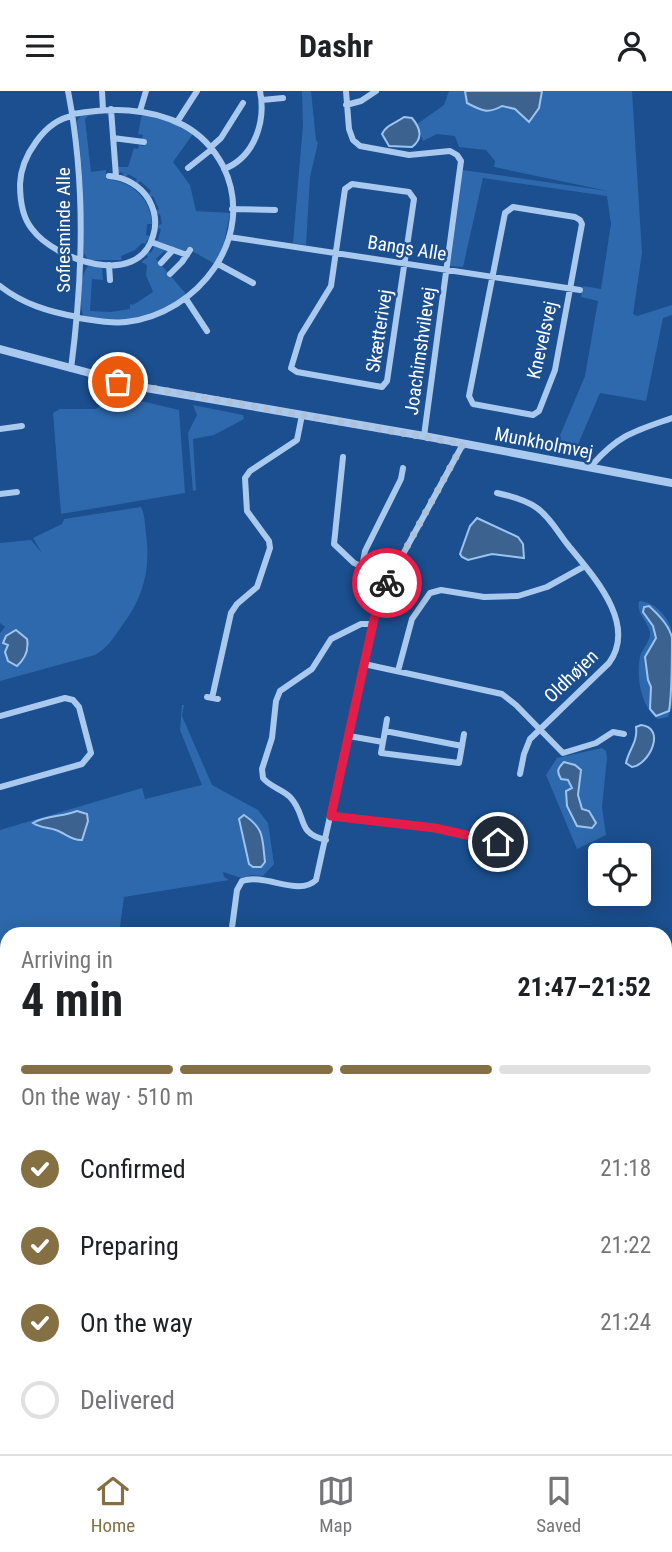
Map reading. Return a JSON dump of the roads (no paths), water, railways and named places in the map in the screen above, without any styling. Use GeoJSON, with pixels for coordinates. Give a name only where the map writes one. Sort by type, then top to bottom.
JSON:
{"type":"FeatureCollection","features":[{"type":"Feature","properties":{"kind":"street","name":"Sofiesminde Alle"},"geometry":{"type":"LineString","coordinates":[[68,91],[73,115],[82,208],[82,261],[71,369]]}},
{"type":"Feature","properties":{"kind":"street"},"geometry":{"type":"LineString","coordinates":[[102,91],[103,110]]}},
{"type":"Feature","properties":{"kind":"street"},"geometry":{"type":"LineString","coordinates":[[140,111],[146,91]]}},
{"type":"Feature","properties":{"kind":"street"},"geometry":{"type":"LineString","coordinates":[[177,122],[197,91]]}},
{"type":"Feature","properties":{"kind":"street"},"geometry":{"type":"LineString","coordinates":[[224,169],[240,159],[254,141],[260,125],[260,91]]}},
{"type":"Feature","properties":{"kind":"street"},"geometry":{"type":"LineString","coordinates":[[345,91],[346,104],[361,101],[376,91]]}},
{"type":"Feature","properties":{"kind":"street"},"geometry":{"type":"LineString","coordinates":[[262,100],[283,98]]}},
{"type":"Feature","properties":{"kind":"street"},"geometry":{"type":"LineString","coordinates":[[188,168],[221,138],[243,103]]}},
{"type":"Feature","properties":{"kind":"street","name":"Joachimshvilevej"},"geometry":{"type":"LineString","coordinates":[[346,104],[350,132],[360,146],[409,155],[450,151],[459,156],[460,171],[424,436]]}},
{"type":"Feature","properties":{"kind":"street"},"geometry":{"type":"LineString","coordinates":[[0,286],[39,308],[120,323],[167,311],[203,284],[218,264],[229,237],[232,209],[229,183],[224,169],[212,148],[195,132],[177,122],[140,111],[111,109],[73,115],[53,125],[35,144],[24,164],[20,194],[22,209],[34,232],[57,250],[82,261],[109,265],[128,263],[151,242],[155,214],[147,197],[134,184],[113,176],[111,109]]}},
{"type":"Feature","properties":{"kind":"street"},"geometry":{"type":"LineString","coordinates":[[113,138],[144,142]]}},
{"type":"Feature","properties":{"kind":"street","name":"Skætterivej"},"geometry":{"type":"LineString","coordinates":[[347,185],[410,193],[414,199],[405,264],[387,381],[382,387],[297,372],[291,367],[301,335],[331,286],[336,254],[347,185]]}},
{"type":"Feature","properties":{"kind":"street","name":"Knevelsvej"},"geometry":{"type":"LineString","coordinates":[[512,207],[575,217],[580,221],[553,375],[535,415],[473,404],[469,400],[493,277],[505,213],[512,207]]}},
{"type":"Feature","properties":{"kind":"street"},"geometry":{"type":"LineString","coordinates":[[232,209],[275,210]]}},
{"type":"Feature","properties":{"kind":"street","name":"Bangs Alle"},"geometry":{"type":"LineString","coordinates":[[229,237],[580,290]]}},
{"type":"Feature","properties":{"kind":"street"},"geometry":{"type":"LineString","coordinates":[[151,242],[188,252],[170,274]]}},
{"type":"Feature","properties":{"kind":"street"},"geometry":{"type":"LineString","coordinates":[[161,264],[173,250]]}},
{"type":"Feature","properties":{"kind":"street"},"geometry":{"type":"LineString","coordinates":[[218,264],[253,282]]}},
{"type":"Feature","properties":{"kind":"street"},"geometry":{"type":"LineString","coordinates":[[109,265],[110,280]]}},
{"type":"Feature","properties":{"kind":"street"},"geometry":{"type":"LineString","coordinates":[[186,299],[207,331]]}},
{"type":"Feature","properties":{"kind":"street","name":"Munkholmvej"},"geometry":{"type":"LineString","coordinates":[[0,349],[146,388],[424,436],[672,483]]}},
{"type":"Feature","properties":{"kind":"street"},"geometry":{"type":"LineString","coordinates":[[212,698],[230,615],[237,604],[255,589],[270,548],[270,543],[246,507],[245,478],[250,471],[298,440],[302,415]]}},
{"type":"Feature","properties":{"kind":"street"},"geometry":{"type":"LineString","coordinates":[[592,468],[620,437],[672,418]]}},
{"type":"Feature","properties":{"kind":"street"},"geometry":{"type":"LineString","coordinates":[[0,429],[22,426]]}},
{"type":"Feature","properties":{"kind":"street"},"geometry":{"type":"LineString","coordinates":[[232,927],[240,883],[249,879],[299,887],[312,885],[317,877],[372,624],[390,578],[463,444]]}},
{"type":"Feature","properties":{"kind":"street"},"geometry":{"type":"LineString","coordinates":[[342,457],[339,508],[333,541],[354,563],[390,578]]}},
{"type":"Feature","properties":{"kind":"street"},"geometry":{"type":"LineString","coordinates":[[362,567],[365,551],[401,479],[403,467]]}},
{"type":"Feature","properties":{"kind":"street"},"geometry":{"type":"LineString","coordinates":[[0,495],[17,492]]}},
{"type":"Feature","properties":{"kind":"street","name":"Oldhøjen"},"geometry":{"type":"LineString","coordinates":[[497,493],[521,500],[539,510],[600,586],[618,631],[617,647],[607,665],[538,729],[526,748],[520,774]]}},
{"type":"Feature","properties":{"kind":"street"},"geometry":{"type":"LineString","coordinates":[[398,671],[409,627],[419,606],[430,593],[441,590],[489,597],[524,595],[547,587],[585,566]]}},
{"type":"Feature","properties":{"kind":"street"},"geometry":{"type":"LineString","coordinates":[[326,841],[313,838],[307,833],[294,802],[263,778],[262,769],[274,729],[276,701],[280,691],[312,669],[329,640],[361,624],[372,624]]}},
{"type":"Feature","properties":{"kind":"street","name":"Oldhøjen"},"geometry":{"type":"LineString","coordinates":[[364,664],[497,692],[509,699],[564,753],[596,743],[613,732],[624,734]]}},
{"type":"Feature","properties":{"kind":"street"},"geometry":{"type":"LineString","coordinates":[[0,716],[65,698],[70,699],[79,706],[91,755],[82,764],[0,787]]}},
{"type":"Feature","properties":{"kind":"street"},"geometry":{"type":"LineString","coordinates":[[387,719],[381,753],[459,763]]}},
{"type":"Feature","properties":{"kind":"street"},"geometry":{"type":"LineString","coordinates":[[385,731],[462,746]]}},
{"type":"Feature","properties":{"kind":"street"},"geometry":{"type":"LineString","coordinates":[[457,772],[464,734]]}},
{"type":"Feature","properties":{"kind":"street"},"geometry":{"type":"LineString","coordinates":[[349,736],[383,742]]}},
{"type":"Feature","properties":{"kind":"street"},"geometry":{"type":"LineString","coordinates":[[331,816],[435,828],[511,844]]}}]}
